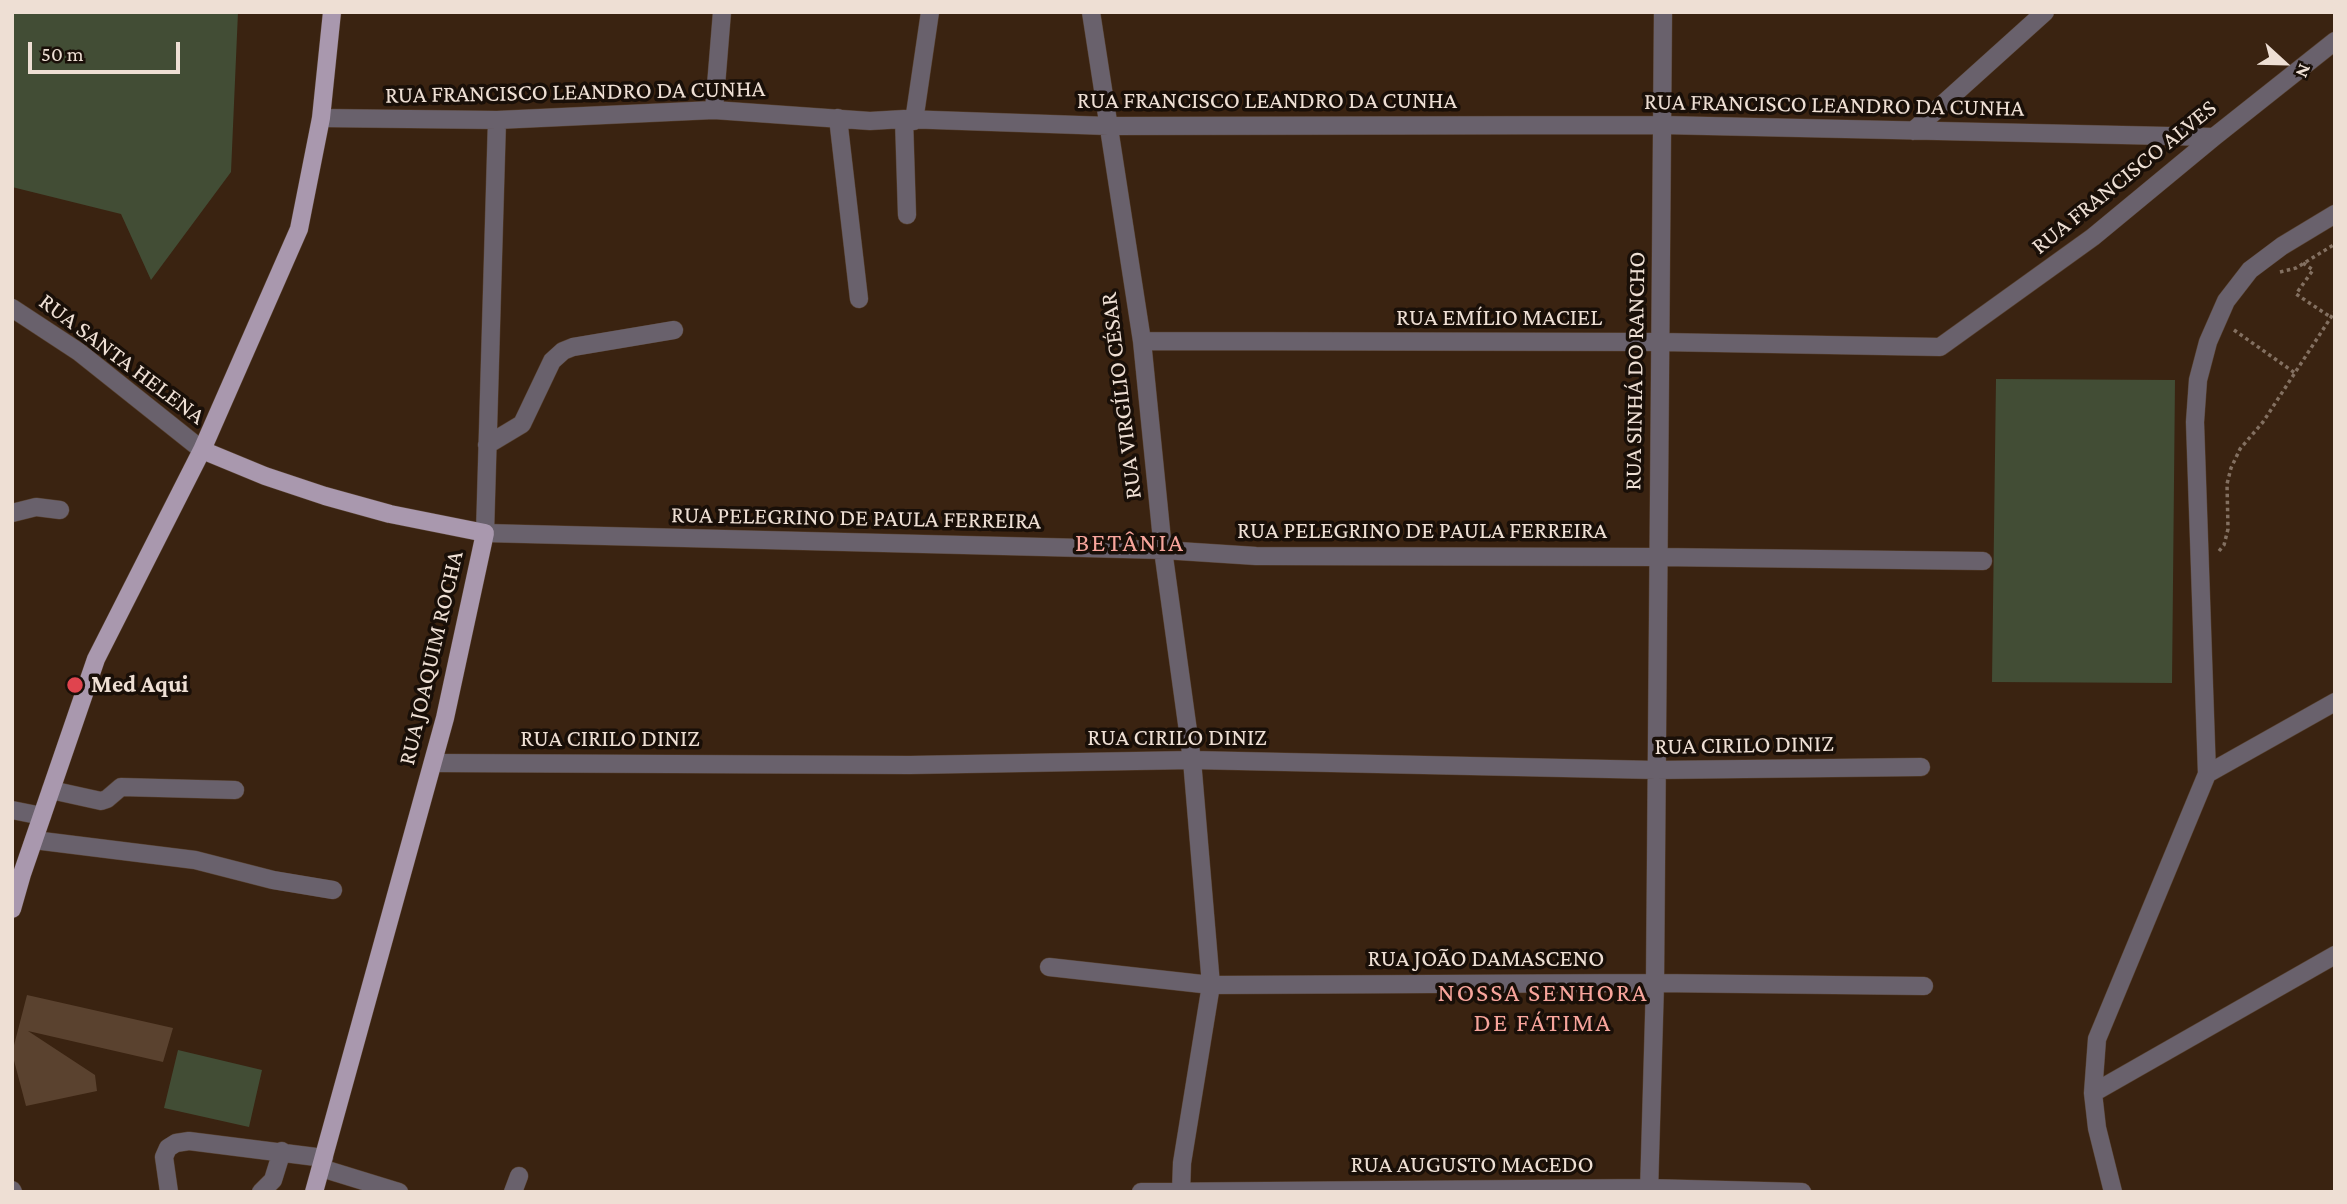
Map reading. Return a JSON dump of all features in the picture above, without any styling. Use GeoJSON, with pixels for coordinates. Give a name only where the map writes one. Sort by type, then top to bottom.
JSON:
{"type":"FeatureCollection","features":[{"type":"Feature","properties":{"kind":"main road"},"geometry":{"type":"LineString","coordinates":[[12,909],[96,659],[202,450],[299,229],[321,118],[332,12]]}},
{"type":"Feature","properties":{"kind":"main road","name":"RUA PELEGRINO DE PAULA FERREIRA"},"geometry":{"type":"LineString","coordinates":[[202,450],[265,476],[325,496],[390,514],[485,533]]}},
{"type":"Feature","properties":{"kind":"main road","name":"RUA JOAQUIM ROCHA"},"geometry":{"type":"LineString","coordinates":[[314,1192],[445,718],[485,533]]}},
{"type":"Feature","properties":{"kind":"street"},"geometry":{"type":"LineString","coordinates":[[714,110],[722,12]]}},
{"type":"Feature","properties":{"kind":"street"},"geometry":{"type":"LineString","coordinates":[[907,215],[909,120],[930,12]]}},
{"type":"Feature","properties":{"kind":"street","name":"RUA VIRGÍLIO CÉSAR"},"geometry":{"type":"LineString","coordinates":[[1091,12],[1142,341],[1163,550],[1192,760],[1211,985],[1182,1163],[1181,1191]]}},
{"type":"Feature","properties":{"kind":"street","name":"RUA SINHÁ DO RANCHO"},"geometry":{"type":"LineString","coordinates":[[1649,1190],[1655,983],[1663,12]]}},
{"type":"Feature","properties":{"kind":"street"},"geometry":{"type":"LineString","coordinates":[[1913,131],[2045,12]]}},
{"type":"Feature","properties":{"kind":"street","name":"RUA FRANCISCO ALVES"},"geometry":{"type":"LineString","coordinates":[[1940,347],[2093,237],[2214,136],[2335,41]]}},
{"type":"Feature","properties":{"kind":"street","name":"RUA FRANCISCO LEANDRO DA CUNHA"},"geometry":{"type":"LineString","coordinates":[[321,118],[497,120],[714,110],[870,121],[1108,126],[1662,125],[2214,136]]}},
{"type":"Feature","properties":{"kind":"street"},"geometry":{"type":"LineString","coordinates":[[838,118],[859,299]]}},
{"type":"Feature","properties":{"kind":"street","name":"RUA JOAQUIM ROCHA"},"geometry":{"type":"LineString","coordinates":[[485,533],[497,120]]}},
{"type":"Feature","properties":{"kind":"street"},"geometry":{"type":"LineString","coordinates":[[2113,1192],[2097,1128],[2094,1093],[2097,1039],[2207,774],[2195,422],[2198,380],[2204,354],[2226,301],[2250,270],[2282,246],[2335,214]]}},
{"type":"Feature","properties":{"kind":"street","name":"RUA SANTA HELENA"},"geometry":{"type":"LineString","coordinates":[[12,308],[79,352],[202,450]]}},
{"type":"Feature","properties":{"kind":"street"},"geometry":{"type":"LineString","coordinates":[[487,445],[522,424],[552,361],[563,351],[573,346],[674,330]]}},
{"type":"Feature","properties":{"kind":"street","name":"RUA EMÍLIO MACIEL"},"geometry":{"type":"LineString","coordinates":[[1142,341],[1660,342],[1940,347]]}},
{"type":"Feature","properties":{"kind":"street"},"geometry":{"type":"LineString","coordinates":[[12,513],[36,507],[60,510]]}},
{"type":"Feature","properties":{"kind":"street","name":"RUA PELEGRINO DE PAULA FERREIRA"},"geometry":{"type":"LineString","coordinates":[[485,533],[1163,550],[1256,556],[1983,561]]}},
{"type":"Feature","properties":{"kind":"street"},"geometry":{"type":"LineString","coordinates":[[2207,774],[2335,702]]}},
{"type":"Feature","properties":{"kind":"street","name":"RUA CIRILO DINIZ"},"geometry":{"type":"LineString","coordinates":[[433,763],[910,765],[1192,760],[1656,771],[1921,767]]}},
{"type":"Feature","properties":{"kind":"street"},"geometry":{"type":"LineString","coordinates":[[51,790],[101,801],[121,787],[235,790]]}},
{"type":"Feature","properties":{"kind":"street"},"geometry":{"type":"LineString","coordinates":[[12,810],[42,816]]}},
{"type":"Feature","properties":{"kind":"street"},"geometry":{"type":"LineString","coordinates":[[34,839],[195,860],[273,880],[333,890]]}},
{"type":"Feature","properties":{"kind":"street"},"geometry":{"type":"LineString","coordinates":[[2094,1093],[2335,956]]}},
{"type":"Feature","properties":{"kind":"street","name":"RUA JOÃO DAMASCENO"},"geometry":{"type":"LineString","coordinates":[[1049,967],[1211,985],[1655,983],[1924,986]]}},
{"type":"Feature","properties":{"kind":"street"},"geometry":{"type":"LineString","coordinates":[[169,1192],[164,1157],[168,1148],[176,1143],[189,1141],[282,1151],[399,1192]]}},
{"type":"Feature","properties":{"kind":"street"},"geometry":{"type":"LineString","coordinates":[[261,1192],[273,1180],[282,1151]]}},
{"type":"Feature","properties":{"kind":"street","name":"RUA AUGUSTO MACEDO"},"geometry":{"type":"LineString","coordinates":[[1141,1192],[1802,1192]]}},
{"type":"Feature","properties":{"kind":"path"},"geometry":{"type":"LineString","coordinates":[[2250,270],[2279,272],[2303,263],[2335,244]]}},
{"type":"Feature","properties":{"kind":"path"},"geometry":{"type":"LineString","coordinates":[[2303,263],[2313,270],[2296,294],[2332,318]]}},
{"type":"Feature","properties":{"kind":"path"},"geometry":{"type":"LineString","coordinates":[[2200,565],[2216,555],[2224,545],[2228,529],[2227,484],[2240,449],[2263,422],[2335,311]]}},
{"type":"Feature","properties":{"kind":"path"},"geometry":{"type":"LineString","coordinates":[[2218,319],[2295,373]]}},
{"type":"Feature","properties":{"kind":"green space"},"geometry":{"type":"Polygon","coordinates":[[[12,12],[238,12],[231,172],[151,280],[121,214],[12,187],[12,12]]]}},
{"type":"Feature","properties":{"kind":"green space"},"geometry":{"type":"Polygon","coordinates":[[[1996,379],[2175,380],[2172,683],[1992,682],[1996,379]]]}},
{"type":"Feature","properties":{"kind":"green space"},"geometry":{"type":"Polygon","coordinates":[[[178,1050],[262,1070],[249,1127],[164,1108],[178,1050]]]}},
{"type":"Feature","properties":{"kind":"building"},"geometry":{"type":"Polygon","coordinates":[[[27,995],[173,1028],[163,1062],[28,1031],[95,1075],[97,1091],[26,1106],[12,1053],[27,995]]]}},
{"type":"Feature","properties":{"kind":"place","name":"Med Aqui"},"geometry":{"type":"Point","coordinates":[75,685]}},
{"type":"Feature","properties":{"kind":"district","name":"BETÂNIA"},"geometry":{"type":"Point","coordinates":[1130,543]}},
{"type":"Feature","properties":{"kind":"district","name":"NOSSA SENHORA DE FÁTIMA"},"geometry":{"type":"Point","coordinates":[1543,1008]}}]}
